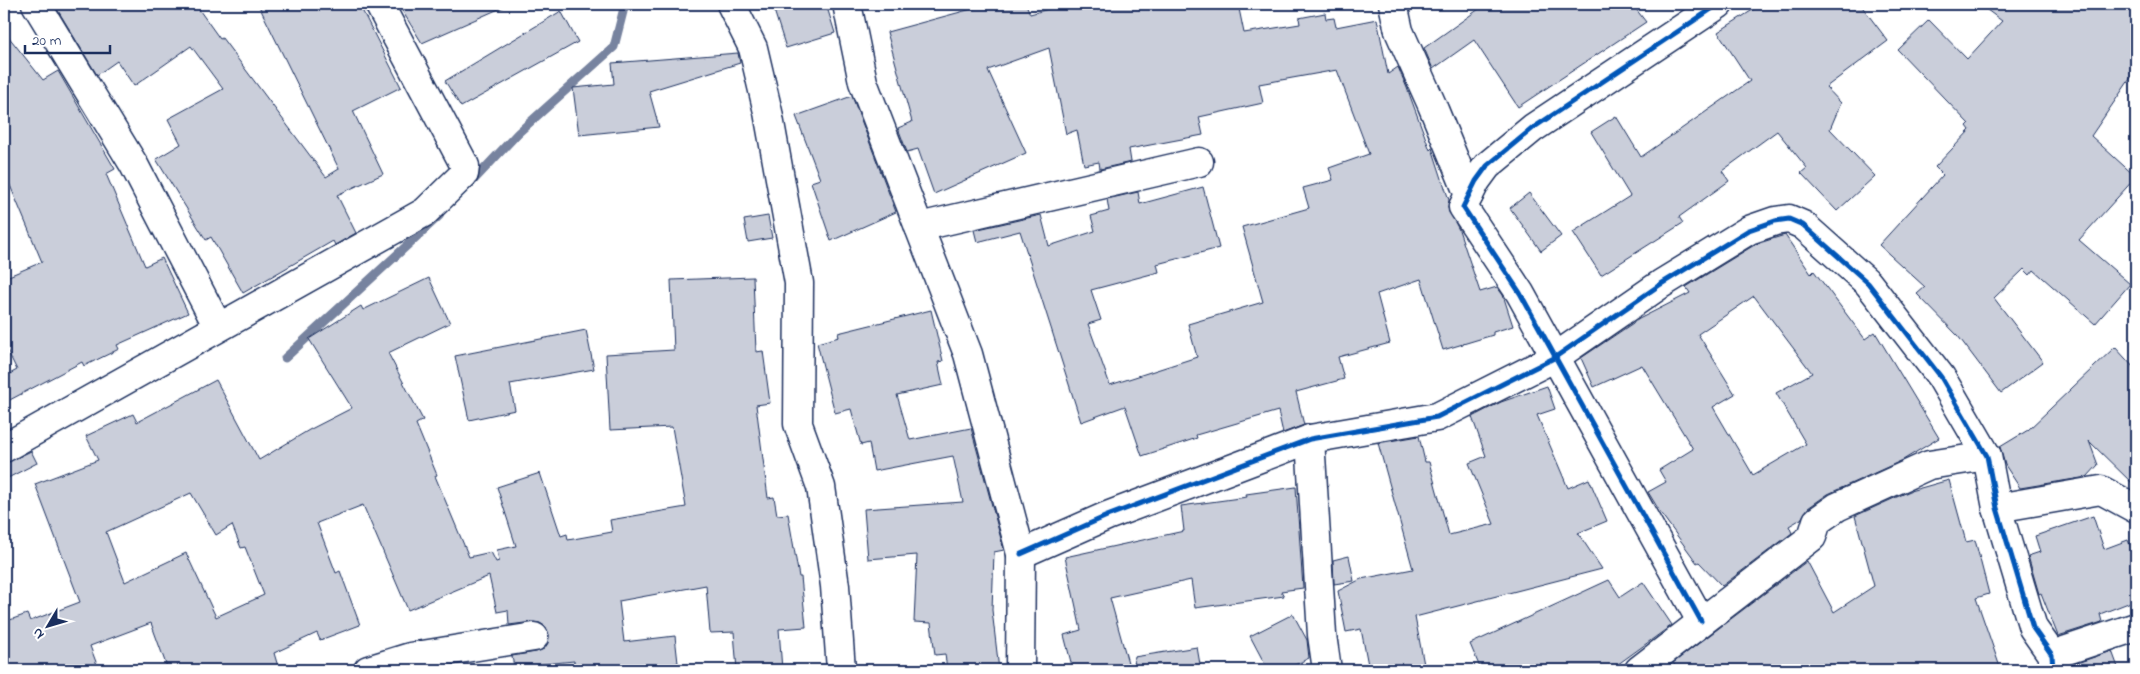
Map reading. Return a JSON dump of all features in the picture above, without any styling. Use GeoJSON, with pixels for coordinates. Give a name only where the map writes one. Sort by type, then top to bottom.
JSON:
{"type":"FeatureCollection","features":[{"type":"Feature","properties":{"kind":"street"},"geometry":{"type":"LineString","coordinates":[[36,4],[134,165],[218,327]]}},
{"type":"Feature","properties":{"kind":"street"},"geometry":{"type":"LineString","coordinates":[[4,448],[425,212],[464,174],[465,166],[379,4]]}},
{"type":"Feature","properties":{"kind":"street"},"geometry":{"type":"LineString","coordinates":[[731,4],[752,48],[768,112],[799,283],[798,424],[821,487],[835,586],[841,670]]}},
{"type":"Feature","properties":{"kind":"street"},"geometry":{"type":"LineString","coordinates":[[847,4],[863,82],[968,354],[1021,554],[1020,670]]}},
{"type":"Feature","properties":{"kind":"street"},"geometry":{"type":"LineString","coordinates":[[1393,4],[1398,31],[1432,105],[1469,195]]}},
{"type":"Feature","properties":{"kind":"street"},"geometry":{"type":"LineString","coordinates":[[1700,621],[1520,293],[1463,207],[1487,166],[1533,128],[1719,4]]}},
{"type":"Feature","properties":{"kind":"street"},"geometry":{"type":"LineString","coordinates":[[920,227],[1199,162]]}},
{"type":"Feature","properties":{"kind":"street"},"geometry":{"type":"LineString","coordinates":[[1021,554],[1108,516],[1310,439],[1437,417],[1554,358],[1661,284],[1749,230],[1775,221],[1789,219],[1803,225],[1868,283],[1941,378],[1987,456],[1997,508],[2033,628],[2053,662],[2136,627]]}},
{"type":"Feature","properties":{"kind":"street"},"geometry":{"type":"LineString","coordinates":[[1310,439],[1322,635],[1327,670]]}},
{"type":"Feature","properties":{"kind":"street"},"geometry":{"type":"LineString","coordinates":[[1639,670],[1700,621],[1812,537],[1817,521],[1837,506],[1930,465],[1987,456]]}},
{"type":"Feature","properties":{"kind":"street"},"geometry":{"type":"LineString","coordinates":[[1997,508],[2101,490],[2136,509]]}},
{"type":"Feature","properties":{"kind":"street"},"geometry":{"type":"LineString","coordinates":[[368,670],[410,658],[534,637]]}},
{"type":"Feature","properties":{"kind":"building"},"geometry":{"type":"Polygon","coordinates":[[[54,4],[195,4],[326,177],[339,169],[258,4],[359,4],[401,87],[353,111],[383,174],[337,195],[356,233],[335,245],[333,241],[243,293],[211,237],[206,240],[156,159],[181,144],[168,119],[223,89],[191,46],[134,86],[117,61],[97,75],[54,4]]]}},
{"type":"Feature","properties":{"kind":"building"},"geometry":{"type":"Polygon","coordinates":[[[398,4],[510,4],[422,43],[398,4]]]}},
{"type":"Feature","properties":{"kind":"building"},"geometry":{"type":"Polygon","coordinates":[[[772,4],[826,4],[835,33],[786,48],[772,4]]]}},
{"type":"Feature","properties":{"kind":"building"},"geometry":{"type":"Polygon","coordinates":[[[990,4],[1026,4],[1030,14],[1067,4],[1238,4],[1244,33],[1300,24],[1299,18],[1325,13],[1326,19],[1334,18],[1336,27],[1377,19],[1388,74],[1398,67],[1430,150],[1432,148],[1449,200],[1448,208],[1459,230],[1480,292],[1497,287],[1503,295],[1513,326],[1493,332],[1493,335],[1443,350],[1421,279],[1377,294],[1390,343],[1338,357],[1344,379],[1296,392],[1304,425],[1283,433],[1278,411],[1196,435],[1197,438],[1142,456],[1125,406],[1081,422],[1020,231],[977,242],[974,230],[1041,215],[1049,246],[1095,231],[1091,216],[1109,211],[1107,199],[1138,192],[1140,204],[1203,187],[1219,248],[1157,264],[1159,272],[1091,290],[1101,320],[1088,324],[1110,385],[1197,357],[1188,324],[1263,302],[1242,227],[1309,208],[1303,188],[1333,180],[1329,168],[1369,154],[1337,70],[1259,84],[1263,103],[1199,117],[1203,135],[1129,149],[1131,162],[1100,169],[1099,162],[1084,165],[1077,130],[1066,134],[1049,48],[988,70],[1026,153],[934,194],[918,149],[907,152],[898,128],[912,122],[887,32],[990,4]]]}},
{"type":"Feature","properties":{"kind":"building"},"geometry":{"type":"Polygon","coordinates":[[[1486,4],[1632,4],[1646,22],[1518,107],[1474,40],[1433,69],[1424,48],[1486,4]]]}},
{"type":"Feature","properties":{"kind":"building"},"geometry":{"type":"Polygon","coordinates":[[[1762,4],[1860,4],[1888,41],[1826,87],[1841,103],[1830,129],[1875,176],[1837,211],[1801,173],[1807,168],[1777,131],[1722,171],[1729,181],[1679,217],[1683,223],[1601,275],[1573,232],[1630,196],[1591,132],[1616,116],[1641,157],[1750,81],[1718,32],[1762,4]]]}},
{"type":"Feature","properties":{"kind":"building"},"geometry":{"type":"Polygon","coordinates":[[[1979,4],[2136,4],[2136,70],[2091,136],[2136,177],[2079,240],[2130,284],[2095,324],[2034,270],[2030,275],[2024,269],[1994,298],[2043,362],[2001,393],[1958,336],[1917,294],[1925,287],[1879,245],[1943,175],[1935,167],[1970,130],[1967,126],[1969,124],[1898,50],[1929,20],[1967,59],[2002,21],[1979,4]]]}},
{"type":"Feature","properties":{"kind":"building"},"geometry":{"type":"Polygon","coordinates":[[[561,11],[578,42],[461,107],[445,81],[561,11]]]}},
{"type":"Feature","properties":{"kind":"building"},"geometry":{"type":"Polygon","coordinates":[[[4,31],[43,80],[58,71],[115,169],[106,174],[145,266],[162,258],[188,313],[117,345],[119,349],[84,366],[82,362],[4,403],[4,377],[17,370],[4,344],[4,278],[42,262],[4,171],[4,31]]]}},
{"type":"Feature","properties":{"kind":"building"},"geometry":{"type":"Polygon","coordinates":[[[738,53],[740,63],[649,91],[659,127],[579,135],[573,88],[614,84],[612,63],[738,53]]]}},
{"type":"Feature","properties":{"kind":"building"},"geometry":{"type":"Polygon","coordinates":[[[852,96],[896,212],[831,241],[811,182],[820,179],[796,116],[852,96]]]}},
{"type":"Feature","properties":{"kind":"building"},"geometry":{"type":"Polygon","coordinates":[[[1529,193],[1561,236],[1541,251],[1510,208],[1529,193]]]}},
{"type":"Feature","properties":{"kind":"building"},"geometry":{"type":"Polygon","coordinates":[[[768,216],[772,238],[748,242],[744,220],[768,216]]]}},
{"type":"Feature","properties":{"kind":"building"},"geometry":{"type":"Polygon","coordinates":[[[1785,235],[1811,274],[1814,271],[1865,339],[1875,332],[1939,438],[1903,460],[1828,494],[1808,508],[1801,519],[1789,526],[1792,533],[1722,586],[1699,562],[1697,563],[1662,515],[1648,492],[1666,482],[1659,470],[1693,449],[1642,365],[1594,387],[1581,358],[1639,319],[1690,293],[1686,287],[1756,244],[1785,235]],[[1754,296],[1698,334],[1735,394],[1713,407],[1753,475],[1806,444],[1776,393],[1812,373],[1754,296]]]}},
{"type":"Feature","properties":{"kind":"building"},"geometry":{"type":"Polygon","coordinates":[[[753,277],[756,352],[763,351],[770,403],[756,405],[768,498],[774,497],[777,515],[788,514],[799,577],[801,577],[806,627],[779,629],[782,670],[737,670],[734,632],[710,633],[706,585],[619,601],[624,642],[675,636],[678,663],[619,670],[575,670],[574,661],[514,667],[512,656],[544,649],[548,643],[549,635],[546,627],[540,623],[532,622],[509,625],[508,610],[497,612],[489,576],[408,610],[363,505],[317,523],[336,573],[340,571],[360,625],[320,640],[317,633],[274,653],[279,670],[168,670],[151,623],[90,646],[99,670],[4,670],[4,622],[27,614],[30,621],[80,602],[35,484],[98,460],[86,436],[133,414],[137,422],[216,380],[259,460],[309,430],[352,408],[309,339],[361,306],[363,310],[429,278],[450,323],[388,353],[423,420],[416,424],[437,475],[435,476],[469,557],[491,552],[496,562],[499,561],[497,550],[516,546],[497,487],[540,473],[561,536],[567,534],[568,540],[612,532],[610,520],[686,507],[672,427],[610,430],[606,354],[674,350],[671,280],[753,277]],[[191,493],[106,532],[125,582],[186,553],[216,617],[264,595],[245,547],[241,548],[232,525],[216,535],[191,493]]]}},
{"type":"Feature","properties":{"kind":"building"},"geometry":{"type":"Polygon","coordinates":[[[931,310],[943,361],[938,362],[943,385],[897,395],[910,440],[971,428],[1004,550],[994,552],[992,610],[999,670],[947,670],[945,654],[935,655],[931,623],[914,622],[917,555],[868,559],[864,509],[963,502],[953,456],[874,471],[869,443],[861,445],[851,409],[835,413],[817,343],[839,337],[838,333],[931,310]]]}},
{"type":"Feature","properties":{"kind":"building"},"geometry":{"type":"Polygon","coordinates":[[[586,330],[594,369],[510,384],[515,410],[469,420],[455,356],[586,330]]]}},
{"type":"Feature","properties":{"kind":"building"},"geometry":{"type":"Polygon","coordinates":[[[2115,347],[2136,370],[2136,487],[2089,441],[2098,465],[2087,477],[2020,488],[2005,465],[2000,447],[2028,430],[2115,347]]]}},
{"type":"Feature","properties":{"kind":"building"},"geometry":{"type":"Polygon","coordinates":[[[1547,386],[1555,409],[1537,415],[1568,488],[1589,479],[1607,521],[1578,533],[1602,569],[1415,617],[1425,670],[1369,670],[1361,629],[1346,632],[1338,591],[1361,579],[1413,569],[1378,443],[1419,436],[1425,462],[1429,462],[1449,535],[1494,524],[1469,463],[1486,456],[1472,417],[1501,402],[1547,386]]]}},
{"type":"Feature","properties":{"kind":"building"},"geometry":{"type":"Polygon","coordinates":[[[31,451],[37,463],[4,480],[4,464],[31,451]]]}},
{"type":"Feature","properties":{"kind":"building"},"geometry":{"type":"Polygon","coordinates":[[[1949,480],[1966,542],[1975,540],[1989,594],[1976,598],[2001,670],[1679,670],[1673,663],[1807,561],[1834,612],[1874,586],[1855,516],[1910,491],[1949,480]]]}},
{"type":"Feature","properties":{"kind":"building"},"geometry":{"type":"Polygon","coordinates":[[[1296,487],[1303,588],[1281,591],[1284,596],[1195,608],[1191,580],[1110,598],[1130,670],[1073,670],[1064,635],[1081,630],[1065,557],[1184,531],[1181,506],[1247,497],[1246,494],[1296,487]]]}},
{"type":"Feature","properties":{"kind":"building"},"geometry":{"type":"Polygon","coordinates":[[[2093,516],[2104,549],[2128,540],[2136,560],[2136,600],[2100,614],[2102,622],[2058,636],[2041,593],[2039,594],[2028,556],[2040,552],[2035,536],[2093,516]]]}},
{"type":"Feature","properties":{"kind":"building"},"geometry":{"type":"Polygon","coordinates":[[[1349,556],[1354,581],[1334,584],[1333,560],[1349,556]]]}},
{"type":"Feature","properties":{"kind":"building"},"geometry":{"type":"Polygon","coordinates":[[[1609,580],[1620,597],[1643,582],[1672,625],[1610,670],[1481,670],[1470,644],[1609,580]]]}},
{"type":"Feature","properties":{"kind":"building"},"geometry":{"type":"Polygon","coordinates":[[[1293,614],[1307,640],[1309,658],[1285,670],[1268,670],[1250,636],[1293,614]]]}},
{"type":"Feature","properties":{"kind":"building"},"geometry":{"type":"Polygon","coordinates":[[[1197,647],[1201,670],[1135,670],[1134,657],[1197,647]]]}},
{"type":"Feature","properties":{"kind":"building"},"geometry":{"type":"Polygon","coordinates":[[[2112,651],[2119,670],[2068,670],[2068,666],[2112,651]]]}},
{"type":"Feature","properties":{"kind":"waterway"},"geometry":{"type":"LineString","coordinates":[[471,183],[518,133],[614,47],[625,4]]}},
{"type":"Feature","properties":{"kind":"waterway"},"geometry":{"type":"LineString","coordinates":[[285,358],[439,216]]}},
{"type":"Feature","properties":{"kind":"cycle path"},"geometry":{"type":"LineString","coordinates":[[1701,621],[1520,293],[1463,207],[1476,181],[1487,166],[1533,128],[1719,4]]}},
{"type":"Feature","properties":{"kind":"cycle path"},"geometry":{"type":"LineString","coordinates":[[1021,554],[1107,516],[1310,439],[1437,417],[1554,358],[1661,284],[1749,230],[1775,221],[1789,219],[1803,225],[1868,283],[1941,377],[1987,456],[1997,508],[2033,628],[2052,655],[2053,670]]}}]}
